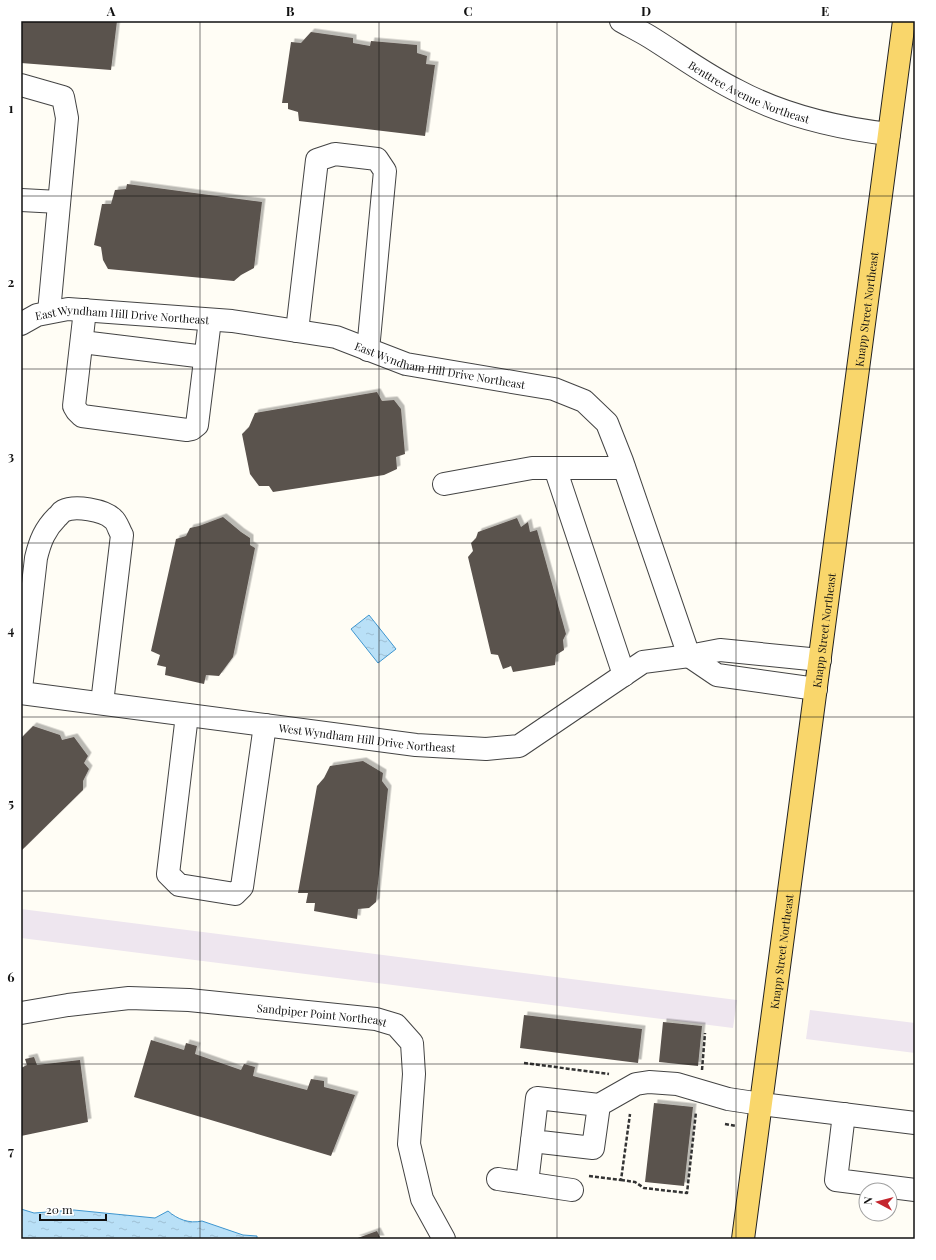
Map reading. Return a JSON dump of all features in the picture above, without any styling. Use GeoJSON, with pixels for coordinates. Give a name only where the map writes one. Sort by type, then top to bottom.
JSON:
{"type":"FeatureCollection","features":[{"type":"Feature","properties":{"kind":"main road","name":"Knapp Street Northeast"},"geometry":{"type":"LineString","coordinates":[[743,1239],[904,21]]}},
{"type":"Feature","properties":{"kind":"street","name":"Benttree Avenue Northeast"},"geometry":{"type":"LineString","coordinates":[[620,21],[649,36],[702,71],[738,92],[780,110],[856,130],[889,134]]}},
{"type":"Feature","properties":{"kind":"street"},"geometry":{"type":"LineString","coordinates":[[21,85],[63,97],[68,118],[49,312]]}},
{"type":"Feature","properties":{"kind":"street"},"geometry":{"type":"LineString","coordinates":[[297,331],[317,160],[335,154],[377,159],[385,171],[368,350]]}},
{"type":"Feature","properties":{"kind":"street"},"geometry":{"type":"LineString","coordinates":[[21,200],[59,202]]}},
{"type":"Feature","properties":{"kind":"street","name":"East Wyndham Hill Drive Northeast"},"geometry":{"type":"LineString","coordinates":[[21,324],[37,315],[68,309],[232,321],[336,337],[406,364],[554,389],[584,402],[607,423],[624,468],[688,656]]}},
{"type":"Feature","properties":{"kind":"street"},"geometry":{"type":"LineString","coordinates":[[85,310],[74,406],[76,411],[82,416],[187,430],[192,429],[197,425],[210,320]]}},
{"type":"Feature","properties":{"kind":"street"},"geometry":{"type":"LineString","coordinates":[[82,342],[205,357]]}},
{"type":"Feature","properties":{"kind":"street"},"geometry":{"type":"LineString","coordinates":[[444,484],[532,468],[624,468]]}},
{"type":"Feature","properties":{"kind":"street"},"geometry":{"type":"LineString","coordinates":[[555,468],[624,675]]}},
{"type":"Feature","properties":{"kind":"street"},"geometry":{"type":"LineString","coordinates":[[21,689],[36,558],[44,532],[64,511],[75,508],[98,511],[115,519],[122,535],[102,703]]}},
{"type":"Feature","properties":{"kind":"street","name":"West Wyndham Hill Drive Northeast"},"geometry":{"type":"LineString","coordinates":[[21,693],[416,745],[486,749],[519,746],[643,662],[720,650],[820,660]]}},
{"type":"Feature","properties":{"kind":"street"},"geometry":{"type":"LineString","coordinates":[[688,656],[717,675],[816,689]]}},
{"type":"Feature","properties":{"kind":"street"},"geometry":{"type":"LineString","coordinates":[[187,715],[168,874],[179,886],[235,894],[242,887],[265,725]]}},
{"type":"Feature","properties":{"kind":"street","name":"Sandpiper Point Northeast"},"geometry":{"type":"LineString","coordinates":[[21,1012],[68,1004],[129,998],[189,1000],[376,1019],[396,1025],[412,1043],[414,1074],[410,1144],[422,1199],[444,1239]]}},
{"type":"Feature","properties":{"kind":"street"},"geometry":{"type":"LineString","coordinates":[[527,1183],[537,1098],[599,1105],[636,1084],[649,1082],[677,1084],[728,1099],[915,1123]]}},
{"type":"Feature","properties":{"kind":"street"},"geometry":{"type":"LineString","coordinates":[[532,1141],[593,1148],[599,1105]]}},
{"type":"Feature","properties":{"kind":"street"},"geometry":{"type":"LineString","coordinates":[[844,1114],[836,1180],[915,1190]]}},
{"type":"Feature","properties":{"kind":"street"},"geometry":{"type":"LineString","coordinates":[[498,1179],[572,1190]]}},
{"type":"Feature","properties":{"kind":"path"},"geometry":{"type":"LineString","coordinates":[[702,1066],[706,1033]]}},
{"type":"Feature","properties":{"kind":"path"},"geometry":{"type":"LineString","coordinates":[[621,1180],[635,1182],[644,1188],[687,1193],[696,1112]]}},
{"type":"Feature","properties":{"kind":"shaded area"},"geometry":{"type":"Polygon","coordinates":[[[21,909],[737,1000],[733,1028],[21,938],[21,909]]]}},
{"type":"Feature","properties":{"kind":"shaded area"},"geometry":{"type":"Polygon","coordinates":[[[810,1010],[915,1023],[915,1053],[806,1039],[810,1010]]]}},
{"type":"Feature","properties":{"kind":"water"},"geometry":{"type":"Polygon","coordinates":[[[369,615],[396,649],[378,663],[351,629],[369,615]]]}},
{"type":"Feature","properties":{"kind":"water"},"geometry":{"type":"Polygon","coordinates":[[[21,1209],[34,1213],[74,1210],[155,1218],[168,1211],[184,1220],[192,1222],[202,1221],[243,1235],[257,1236],[257,1239],[21,1239],[21,1209]]]}},
{"type":"Feature","properties":{"kind":"building"},"geometry":{"type":"Polygon","coordinates":[[[21,21],[117,21],[111,70],[21,63],[21,21]]]}},
{"type":"Feature","properties":{"kind":"building"},"geometry":{"type":"Polygon","coordinates":[[[311,32],[353,38],[353,43],[370,46],[371,41],[417,45],[417,53],[427,56],[426,64],[435,65],[425,136],[299,121],[298,112],[288,109],[288,103],[282,103],[291,42],[301,43],[311,32]]]}},
{"type":"Feature","properties":{"kind":"building"},"geometry":{"type":"Polygon","coordinates":[[[127,184],[262,202],[254,268],[241,275],[234,281],[108,269],[103,260],[101,247],[94,245],[102,204],[111,204],[115,190],[126,189],[127,184]]]}},
{"type":"Feature","properties":{"kind":"building"},"geometry":{"type":"Polygon","coordinates":[[[377,392],[382,401],[394,400],[401,409],[405,454],[396,457],[397,469],[384,475],[273,492],[269,486],[259,486],[250,474],[242,434],[249,427],[255,413],[377,392]]]}},
{"type":"Feature","properties":{"kind":"building"},"geometry":{"type":"Polygon","coordinates":[[[223,517],[250,538],[250,545],[255,548],[233,657],[219,676],[206,675],[204,684],[165,675],[166,667],[157,665],[160,655],[151,651],[176,539],[186,536],[190,528],[223,517]]]}},
{"type":"Feature","properties":{"kind":"building"},"geometry":{"type":"Polygon","coordinates":[[[517,518],[521,527],[528,522],[530,532],[537,530],[566,634],[563,640],[564,650],[556,655],[555,665],[513,672],[511,666],[503,669],[498,655],[491,654],[468,557],[473,551],[471,543],[476,538],[478,532],[517,518]]]}},
{"type":"Feature","properties":{"kind":"building"},"geometry":{"type":"Polygon","coordinates":[[[33,726],[60,735],[62,740],[74,737],[88,756],[84,763],[89,769],[83,781],[83,790],[21,851],[21,738],[33,726]]]}},
{"type":"Feature","properties":{"kind":"building"},"geometry":{"type":"Polygon","coordinates":[[[363,761],[383,773],[382,781],[388,789],[376,902],[369,908],[358,909],[357,919],[314,911],[315,903],[306,903],[308,893],[298,893],[317,786],[324,778],[330,766],[363,761]]]}},
{"type":"Feature","properties":{"kind":"building"},"geometry":{"type":"Polygon","coordinates":[[[524,1015],[642,1029],[638,1063],[520,1048],[524,1015]]]}},
{"type":"Feature","properties":{"kind":"building"},"geometry":{"type":"Polygon","coordinates":[[[663,1022],[702,1026],[698,1066],[659,1062],[663,1022]]]}},
{"type":"Feature","properties":{"kind":"building"},"geometry":{"type":"Polygon","coordinates":[[[151,1040],[184,1050],[186,1043],[197,1046],[195,1054],[241,1070],[244,1064],[255,1067],[253,1076],[307,1090],[311,1079],[324,1081],[324,1087],[355,1095],[331,1156],[134,1097],[151,1040]]]}},
{"type":"Feature","properties":{"kind":"building"},"geometry":{"type":"Polygon","coordinates":[[[34,1057],[37,1065],[80,1060],[88,1122],[21,1136],[21,1068],[27,1065],[25,1059],[34,1057]]]}},
{"type":"Feature","properties":{"kind":"building"},"geometry":{"type":"Polygon","coordinates":[[[654,1103],[693,1107],[684,1186],[645,1182],[654,1103]]]}},
{"type":"Feature","properties":{"kind":"building"},"geometry":{"type":"Polygon","coordinates":[[[377,1231],[381,1239],[355,1239],[377,1231]]]}}]}
